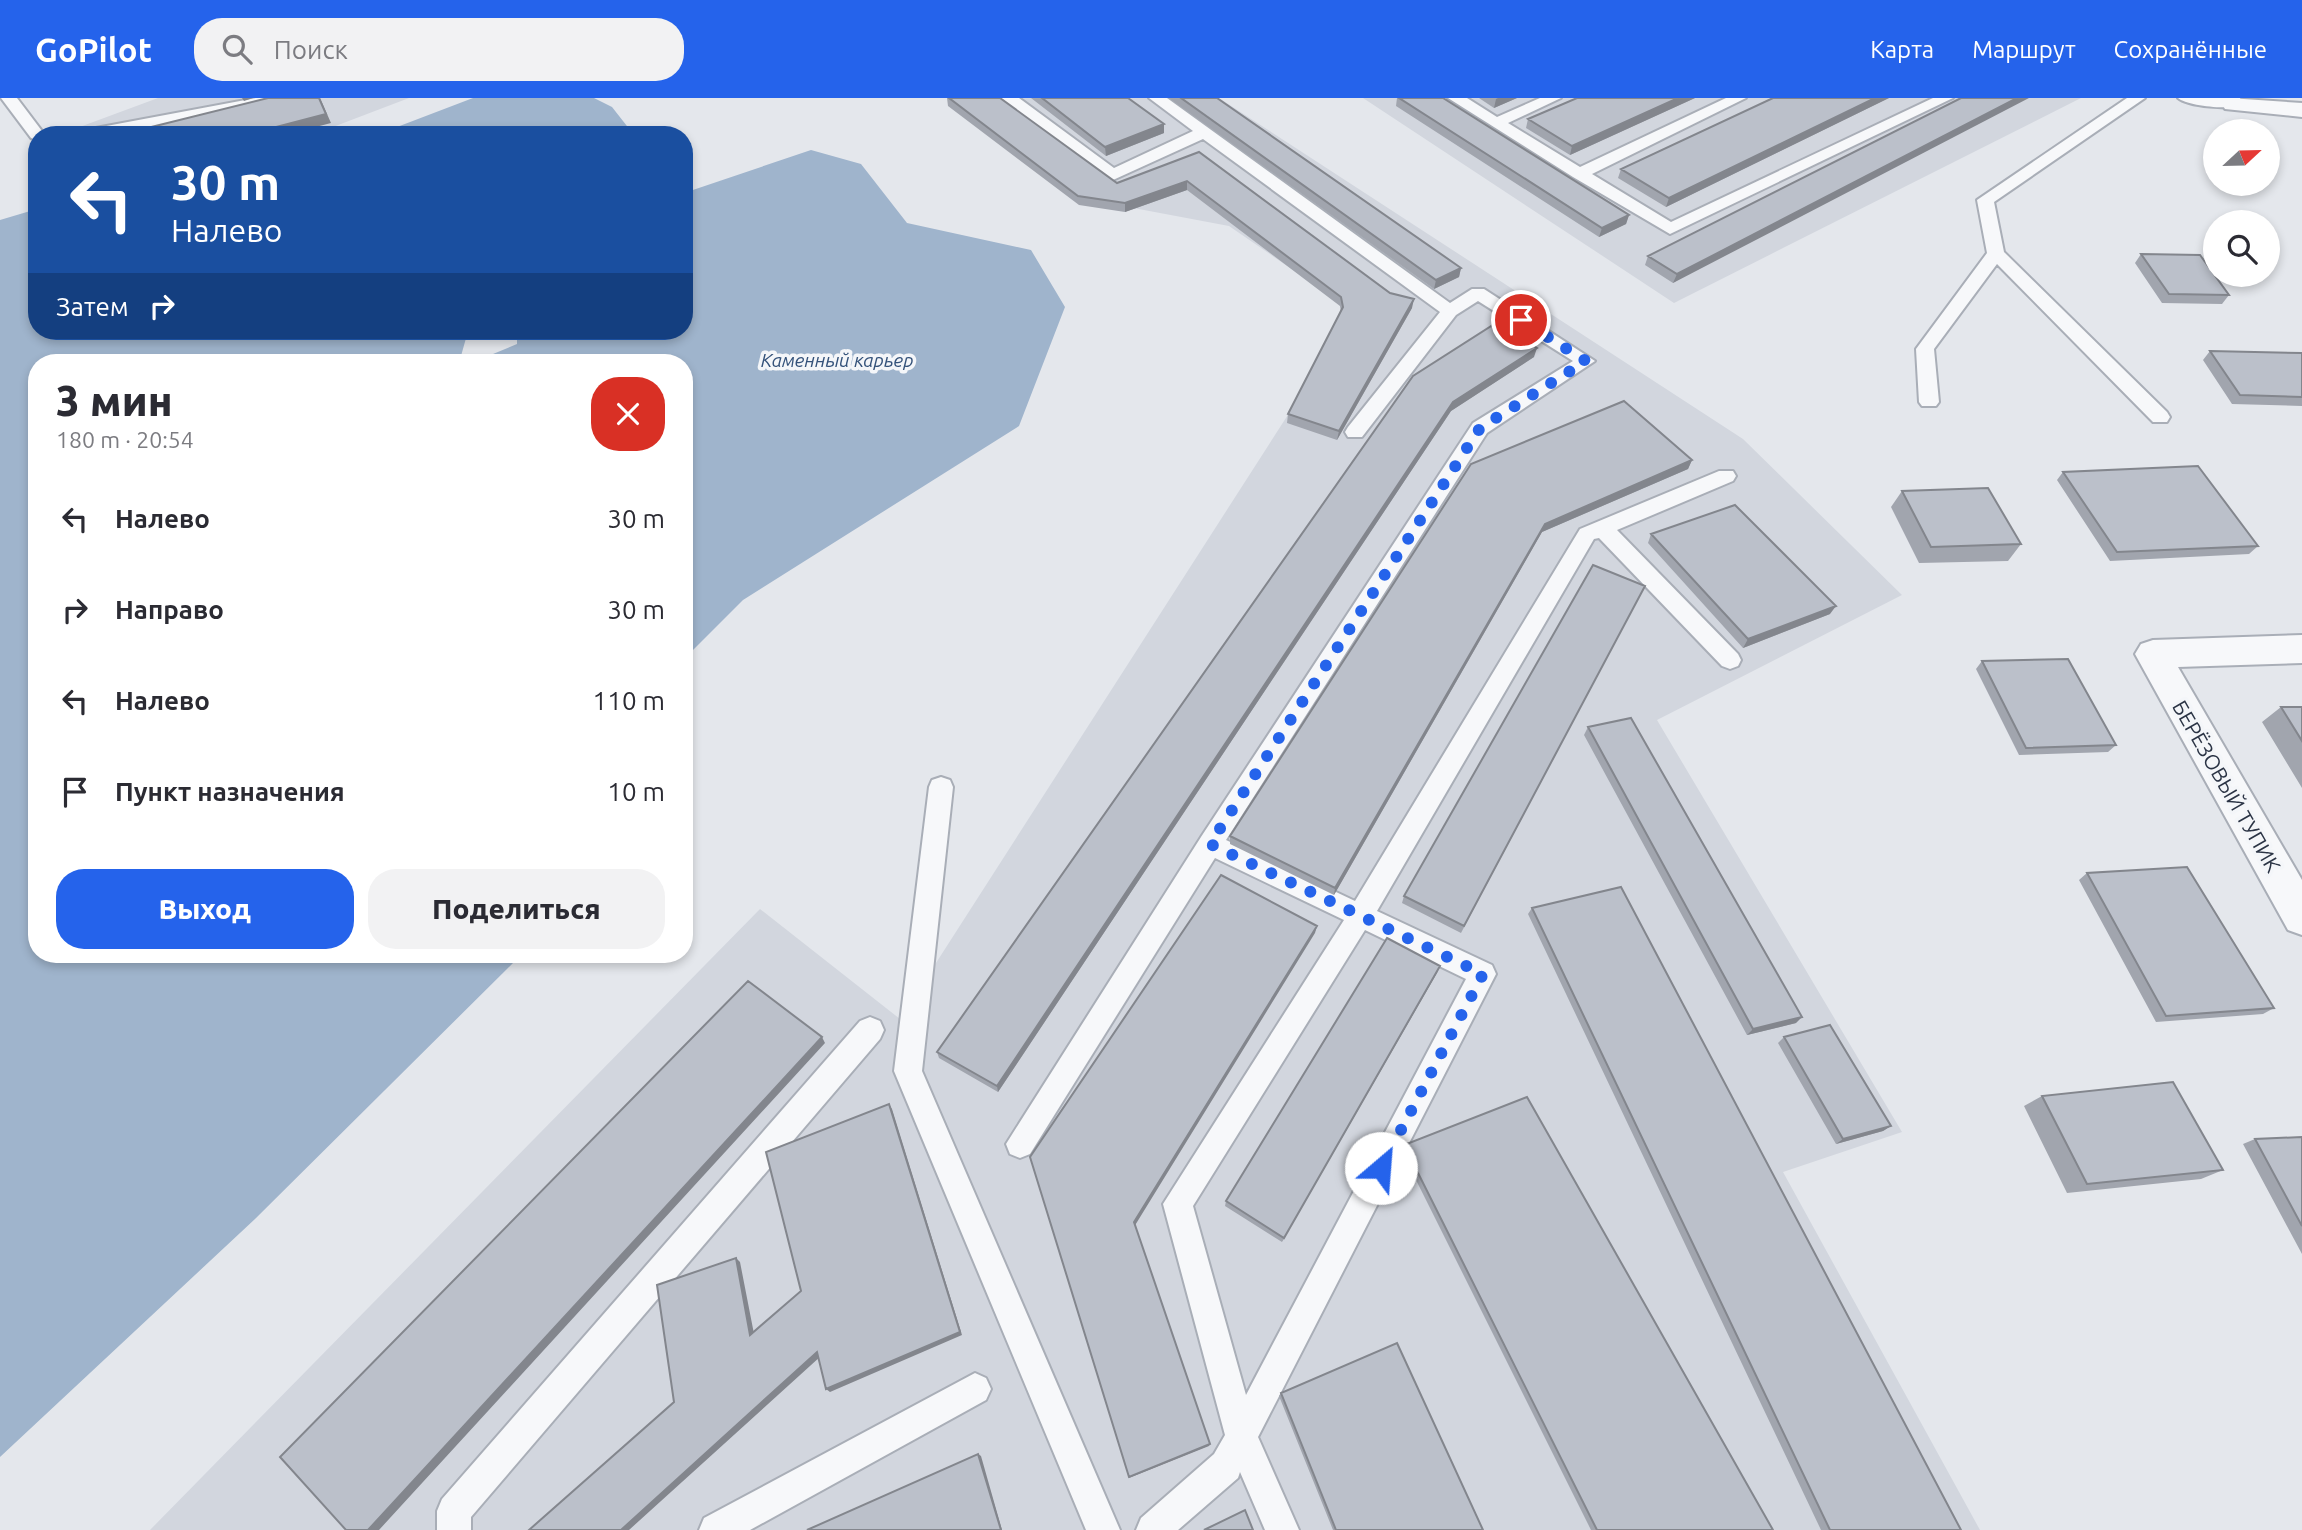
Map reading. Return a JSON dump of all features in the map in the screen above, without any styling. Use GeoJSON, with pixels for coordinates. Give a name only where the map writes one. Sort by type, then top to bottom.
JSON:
{"type":"FeatureCollection","features":[{"type":"Feature","properties":{"kind":"street"},"geometry":{"type":"LineString","coordinates":[[2233,101],[2302,110]]}},
{"type":"Feature","properties":{"kind":"street","name":"БЕРЁЗОВЫЙ ТУПИК"},"geometry":{"type":"LineString","coordinates":[[2302,649],[2153,654],[2302,918]]}},
{"type":"Feature","properties":{"kind":"lane"},"geometry":{"type":"LineString","coordinates":[[9,98],[30,126]]}},
{"type":"Feature","properties":{"kind":"lane"},"geometry":{"type":"LineString","coordinates":[[133,126],[281,98]]}},
{"type":"Feature","properties":{"kind":"lane"},"geometry":{"type":"LineString","coordinates":[[1009,98],[1113,175],[1204,132]]}},
{"type":"Feature","properties":{"kind":"lane"},"geometry":{"type":"LineString","coordinates":[[1157,98],[1450,311]]}},
{"type":"Feature","properties":{"kind":"lane"},"geometry":{"type":"LineString","coordinates":[[1456,98],[1670,229],[1945,98]]}},
{"type":"Feature","properties":{"kind":"lane"},"geometry":{"type":"LineString","coordinates":[[1496,123],[1553,98]]}},
{"type":"Feature","properties":{"kind":"lane"},"geometry":{"type":"LineString","coordinates":[[1579,174],[1738,98]]}},
{"type":"Feature","properties":{"kind":"lane"},"geometry":{"type":"LineString","coordinates":[[2137,98],[1984,200],[1996,253],[2160,416]]}},
{"type":"Feature","properties":{"kind":"lane"},"geometry":{"type":"LineString","coordinates":[[2186,98],[2233,101]]}},
{"type":"Feature","properties":{"kind":"lane"},"geometry":{"type":"LineString","coordinates":[[1928,402],[1925,349],[1996,253]]}},
{"type":"Feature","properties":{"kind":"lane"},"geometry":{"type":"LineString","coordinates":[[1020,1143],[1480,428],[1586,361],[1478,293],[1450,311],[1355,432]]}},
{"type":"Feature","properties":{"kind":"lane"},"geometry":{"type":"LineString","coordinates":[[1282,1530],[1241,1435],[1178,1204],[1361,915],[1587,534],[1726,477]]}},
{"type":"Feature","properties":{"kind":"lane"},"geometry":{"type":"LineString","coordinates":[[1602,528],[1730,660]]}},
{"type":"Feature","properties":{"kind":"lane"},"geometry":{"type":"LineString","coordinates":[[941,787],[908,1071],[1103,1530]]}},
{"type":"Feature","properties":{"kind":"lane"},"geometry":{"type":"LineString","coordinates":[[1153,1530],[1226,1466],[1483,974],[1210,844]]}},
{"type":"Feature","properties":{"kind":"lane"},"geometry":{"type":"LineString","coordinates":[[454,1530],[454,1511],[870,1030]]}},
{"type":"Feature","properties":{"kind":"lane"},"geometry":{"type":"LineString","coordinates":[[716,1530],[975,1389]]}},
{"type":"Feature","properties":{"kind":"shaded area"},"geometry":{"type":"Polygon","coordinates":[[[158,98],[409,98],[336,126],[82,126],[158,98]]]}},
{"type":"Feature","properties":{"kind":"shaded area"},"geometry":{"type":"Polygon","coordinates":[[[952,98],[1219,98],[1743,439],[1902,595],[1657,720],[1902,1132],[1783,1172],[1980,1530],[150,1530],[760,909],[900,1019],[1354,312],[1229,226],[1075,197],[952,98]]]}},
{"type":"Feature","properties":{"kind":"shaded area"},"geometry":{"type":"Polygon","coordinates":[[[1363,98],[2081,98],[1674,303],[1363,98]]]}},
{"type":"Feature","properties":{"kind":"water"},"geometry":{"type":"Polygon","coordinates":[[[473,98],[594,98],[612,107],[627,126],[400,126],[473,98]]]}},
{"type":"Feature","properties":{"kind":"water","name":"Каменный карьер"},"geometry":{"type":"Polygon","coordinates":[[[811,150],[861,164],[907,223],[1031,250],[1065,307],[1019,426],[743,600],[693,650],[693,354],[493,354],[517,344],[517,340],[693,340],[693,190],[811,150]]]}},
{"type":"Feature","properties":{"kind":"water","name":"Каменный карьер"},"geometry":{"type":"Polygon","coordinates":[[[28,212],[28,340],[465,340],[462,354],[28,354],[28,963],[513,963],[255,1219],[0,1457],[0,220],[28,212]]]}},
{"type":"Feature","properties":{"kind":"building"},"geometry":{"type":"Polygon","coordinates":[[[268,98],[319,98],[326,114],[280,126],[155,126],[268,98]]]}},
{"type":"Feature","properties":{"kind":"building"},"geometry":{"type":"Polygon","coordinates":[[[949,98],[1000,98],[1117,183],[1199,152],[1390,293],[1414,299],[1339,431],[1288,414],[1343,307],[1341,297],[1187,181],[1125,203],[1078,196],[949,98]]]}},
{"type":"Feature","properties":{"kind":"building"},"geometry":{"type":"Polygon","coordinates":[[[1042,98],[1128,98],[1164,124],[1105,147],[1042,98]]]}},
{"type":"Feature","properties":{"kind":"building"},"geometry":{"type":"Polygon","coordinates":[[[1181,98],[1217,98],[1461,268],[1436,280],[1181,98]]]}},
{"type":"Feature","properties":{"kind":"building"},"geometry":{"type":"Polygon","coordinates":[[[1399,98],[1443,98],[1629,215],[1602,228],[1399,98]]]}},
{"type":"Feature","properties":{"kind":"building"},"geometry":{"type":"Polygon","coordinates":[[[1577,98],[1678,98],[1572,146],[1528,119],[1577,98]]]}},
{"type":"Feature","properties":{"kind":"building"},"geometry":{"type":"Polygon","coordinates":[[[1773,98],[1875,98],[1669,198],[1621,169],[1773,98]]]}},
{"type":"Feature","properties":{"kind":"building"},"geometry":{"type":"Polygon","coordinates":[[[1961,98],[2017,98],[1677,274],[1648,256],[1961,98]]]}},
{"type":"Feature","properties":{"kind":"building"},"geometry":{"type":"Polygon","coordinates":[[[2141,254],[2200,255],[2203,259],[2203,287],[2223,287],[2229,295],[2169,294],[2141,254]]]}},
{"type":"Feature","properties":{"kind":"building"},"geometry":{"type":"Polygon","coordinates":[[[1496,323],[1537,348],[1453,402],[997,1086],[937,1052],[1413,376],[1496,323]]]}},
{"type":"Feature","properties":{"kind":"building"},"geometry":{"type":"Polygon","coordinates":[[[2210,351],[2302,353],[2302,397],[2240,395],[2210,351]]]}},
{"type":"Feature","properties":{"kind":"building"},"geometry":{"type":"Polygon","coordinates":[[[1624,401],[1692,460],[1545,524],[1335,888],[1230,836],[1471,464],[1624,401]]]}},
{"type":"Feature","properties":{"kind":"building"},"geometry":{"type":"Polygon","coordinates":[[[2198,466],[2258,546],[2117,552],[2063,472],[2198,466]]]}},
{"type":"Feature","properties":{"kind":"building"},"geometry":{"type":"Polygon","coordinates":[[[1988,488],[2021,544],[1931,547],[1902,491],[1988,488]]]}},
{"type":"Feature","properties":{"kind":"building"},"geometry":{"type":"Polygon","coordinates":[[[1735,505],[1836,606],[1748,639],[1651,534],[1735,505]]]}},
{"type":"Feature","properties":{"kind":"building"},"geometry":{"type":"Polygon","coordinates":[[[1593,565],[1645,586],[1464,926],[1404,896],[1593,565]]]}},
{"type":"Feature","properties":{"kind":"building"},"geometry":{"type":"Polygon","coordinates":[[[2068,659],[2116,745],[2026,748],[1982,661],[2068,659]]]}},
{"type":"Feature","properties":{"kind":"building"},"geometry":{"type":"Polygon","coordinates":[[[2281,707],[2302,707],[2302,741],[2281,707]]]}},
{"type":"Feature","properties":{"kind":"building"},"geometry":{"type":"Polygon","coordinates":[[[1631,718],[1802,1017],[1753,1029],[1588,727],[1631,718]]]}},
{"type":"Feature","properties":{"kind":"building"},"geometry":{"type":"Polygon","coordinates":[[[2187,867],[2274,1008],[2166,1016],[2087,873],[2187,867]]]}},
{"type":"Feature","properties":{"kind":"building"},"geometry":{"type":"Polygon","coordinates":[[[1221,875],[1317,926],[1134,1222],[1210,1444],[1129,1477],[1030,1157],[1221,875]]]}},
{"type":"Feature","properties":{"kind":"building"},"geometry":{"type":"Polygon","coordinates":[[[1621,887],[1961,1530],[1830,1530],[1532,908],[1621,887]]]}},
{"type":"Feature","properties":{"kind":"building"},"geometry":{"type":"Polygon","coordinates":[[[1387,938],[1440,966],[1284,1238],[1226,1201],[1387,938]]]}},
{"type":"Feature","properties":{"kind":"building"},"geometry":{"type":"Polygon","coordinates":[[[748,981],[822,1037],[368,1530],[346,1530],[280,1457],[748,981]]]}},
{"type":"Feature","properties":{"kind":"building"},"geometry":{"type":"Polygon","coordinates":[[[1830,1025],[1891,1126],[1843,1139],[1784,1037],[1830,1025]]]}},
{"type":"Feature","properties":{"kind":"building"},"geometry":{"type":"Polygon","coordinates":[[[2173,1082],[2223,1170],[2087,1184],[2042,1096],[2173,1082]]]}},
{"type":"Feature","properties":{"kind":"building"},"geometry":{"type":"Polygon","coordinates":[[[1527,1097],[1773,1530],[1597,1530],[1404,1145],[1527,1097]]]}},
{"type":"Feature","properties":{"kind":"building"},"geometry":{"type":"Polygon","coordinates":[[[889,1104],[960,1332],[826,1389],[817,1352],[621,1530],[529,1530],[674,1402],[657,1285],[736,1258],[750,1335],[801,1291],[766,1152],[889,1104]]]}},
{"type":"Feature","properties":{"kind":"building"},"geometry":{"type":"Polygon","coordinates":[[[2302,1137],[2302,1226],[2255,1139],[2302,1137]]]}},
{"type":"Feature","properties":{"kind":"building"},"geometry":{"type":"Polygon","coordinates":[[[1397,1343],[1483,1530],[1336,1530],[1281,1393],[1397,1343]]]}},
{"type":"Feature","properties":{"kind":"building"},"geometry":{"type":"Polygon","coordinates":[[[978,1454],[1001,1530],[807,1530],[978,1454]]]}},
{"type":"Feature","properties":{"kind":"building"},"geometry":{"type":"Polygon","coordinates":[[[1245,1510],[1253,1530],[1204,1530],[1245,1510]]]}},
{"type":"Feature","properties":{"kind":"route"},"geometry":{"type":"LineString","coordinates":[[1381,1168],[1483,974],[1210,844],[1480,428],[1586,361],[1521,320]]}}]}
